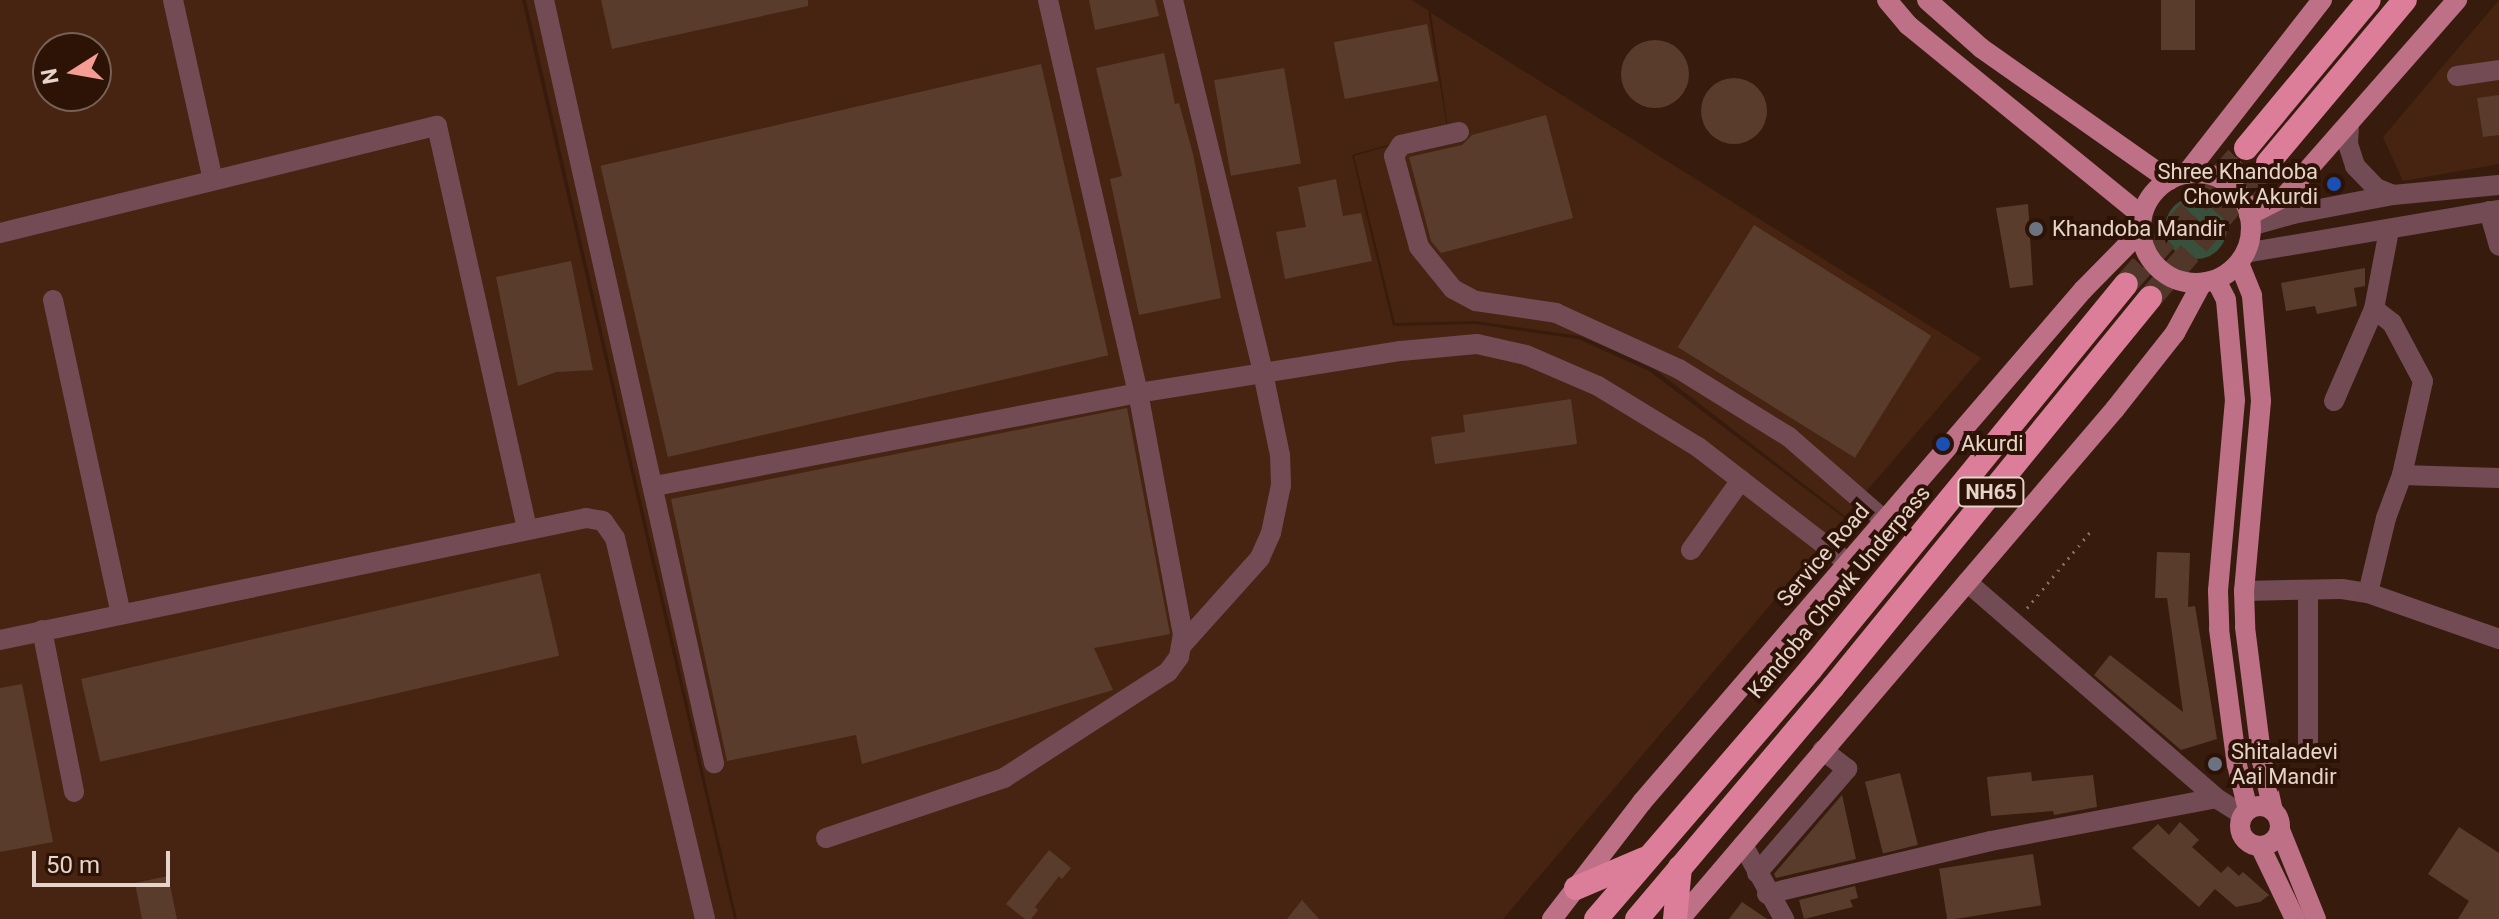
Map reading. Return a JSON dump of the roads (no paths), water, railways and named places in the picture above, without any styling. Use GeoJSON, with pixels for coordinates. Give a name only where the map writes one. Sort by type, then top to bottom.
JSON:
{"type":"FeatureCollection","features":[{"type":"Feature","properties":{"kind":"highway"},"geometry":{"type":"LineString","coordinates":[[2246,148],[2369,0]]}},
{"type":"Feature","properties":{"kind":"highway"},"geometry":{"type":"LineString","coordinates":[[2268,163],[2405,0]]}},
{"type":"Feature","properties":{"kind":"highway","name":"Kandoba Chowk Underpass"},"geometry":{"type":"LineString","coordinates":[[1650,857],[1821,657],[2126,284]]}},
{"type":"Feature","properties":{"kind":"highway","name":"NH65"},"geometry":{"type":"LineString","coordinates":[[1637,919],[1833,687],[2150,298]]}},
{"type":"Feature","properties":{"kind":"highway"},"geometry":{"type":"LineString","coordinates":[[1576,888],[1650,857]]}},
{"type":"Feature","properties":{"kind":"highway","name":"NH65"},"geometry":{"type":"LineString","coordinates":[[1596,919],[1650,857]]}},
{"type":"Feature","properties":{"kind":"highway"},"geometry":{"type":"LineString","coordinates":[[1678,919],[1680,867]]}},
{"type":"Feature","properties":{"kind":"main road"},"geometry":{"type":"LineString","coordinates":[[1887,0],[1908,25],[2006,105],[2142,224]]}},
{"type":"Feature","properties":{"kind":"main road"},"geometry":{"type":"LineString","coordinates":[[1927,0],[1981,48],[2178,177],[2201,173],[2223,180],[2240,195],[2250,221],[2242,258],[2252,296],[2261,401],[2244,591],[2262,761],[2277,820],[2316,919]]}},
{"type":"Feature","properties":{"kind":"main road"},"geometry":{"type":"LineString","coordinates":[[2295,919],[2260,846],[2243,835],[2246,812],[2219,629],[2218,591],[2235,400],[2226,300],[2209,281],[2180,281],[2161,271],[2147,254],[2142,224],[2153,193],[2178,177],[2322,0]]}},
{"type":"Feature","properties":{"kind":"main road"},"geometry":{"type":"LineString","coordinates":[[2250,221],[2283,198],[2457,0]]}},
{"type":"Feature","properties":{"kind":"main road","name":"Service Road"},"geometry":{"type":"LineString","coordinates":[[1552,919],[1642,802],[2142,224]]}},
{"type":"Feature","properties":{"kind":"main road"},"geometry":{"type":"LineString","coordinates":[[1678,919],[2152,363],[2209,281],[2242,258]]}},
{"type":"Feature","properties":{"kind":"main road"},"geometry":{"type":"LineString","coordinates":[[2246,812],[2261,806],[2277,820]]}},
{"type":"Feature","properties":{"kind":"main road"},"geometry":{"type":"LineString","coordinates":[[2260,846],[2272,841],[2277,820]]}},
{"type":"Feature","properties":{"kind":"street"},"geometry":{"type":"LineString","coordinates":[[173,0],[213,180]]}},
{"type":"Feature","properties":{"kind":"street"},"geometry":{"type":"LineString","coordinates":[[544,0],[655,486],[714,763]]}},
{"type":"Feature","properties":{"kind":"street"},"geometry":{"type":"LineString","coordinates":[[826,838],[1004,778],[1168,672],[1179,657],[1183,635],[1138,393],[1048,0]]}},
{"type":"Feature","properties":{"kind":"street"},"geometry":{"type":"LineString","coordinates":[[1173,0],[1280,455],[1279,504],[1260,558],[1182,645]]}},
{"type":"Feature","properties":{"kind":"street"},"geometry":{"type":"LineString","coordinates":[[2457,76],[2499,70]]}},
{"type":"Feature","properties":{"kind":"street"},"geometry":{"type":"LineString","coordinates":[[2349,125],[2348,144],[2355,166],[2376,188],[2393,195]]}},
{"type":"Feature","properties":{"kind":"street"},"geometry":{"type":"LineString","coordinates":[[0,233],[437,126],[527,530]]}},
{"type":"Feature","properties":{"kind":"street"},"geometry":{"type":"LineString","coordinates":[[1459,132],[1401,145],[1394,156],[1419,247],[1453,289],[1476,301],[1556,313],[1679,369],[1789,437],[1884,520]]}},
{"type":"Feature","properties":{"kind":"street"},"geometry":{"type":"LineString","coordinates":[[2250,221],[2393,195],[2499,185]]}},
{"type":"Feature","properties":{"kind":"street"},"geometry":{"type":"LineString","coordinates":[[2242,258],[2494,211],[2499,246]]}},
{"type":"Feature","properties":{"kind":"street"},"geometry":{"type":"LineString","coordinates":[[2334,401],[2374,309],[2389,230]]}},
{"type":"Feature","properties":{"kind":"street"},"geometry":{"type":"LineString","coordinates":[[53,300],[121,614]]}},
{"type":"Feature","properties":{"kind":"street"},"geometry":{"type":"LineString","coordinates":[[2368,593],[2386,518],[2402,475],[2423,381],[2392,323],[2374,309]]}},
{"type":"Feature","properties":{"kind":"street"},"geometry":{"type":"LineString","coordinates":[[655,486],[1138,393],[1401,351],[1477,344],[1526,355],[1598,386],[1698,447],[1848,563]]}},
{"type":"Feature","properties":{"kind":"street"},"geometry":{"type":"LineString","coordinates":[[2402,475],[2499,478]]}},
{"type":"Feature","properties":{"kind":"street"},"geometry":{"type":"LineString","coordinates":[[1691,550],[1741,480]]}},
{"type":"Feature","properties":{"kind":"street"},"geometry":{"type":"LineString","coordinates":[[0,640],[586,518],[603,521],[615,538],[705,919]]}},
{"type":"Feature","properties":{"kind":"street"},"geometry":{"type":"LineString","coordinates":[[1967,582],[2216,798],[2246,812]]}},
{"type":"Feature","properties":{"kind":"street"},"geometry":{"type":"LineString","coordinates":[[2308,590],[2308,753]]}},
{"type":"Feature","properties":{"kind":"street"},"geometry":{"type":"LineString","coordinates":[[2244,591],[2368,593],[2499,639]]}},
{"type":"Feature","properties":{"kind":"street"},"geometry":{"type":"LineString","coordinates":[[42,630],[74,792]]}},
{"type":"Feature","properties":{"kind":"street"},"geometry":{"type":"LineString","coordinates":[[1757,873],[1847,769],[1823,750]]}},
{"type":"Feature","properties":{"kind":"street"},"geometry":{"type":"LineString","coordinates":[[1767,894],[1991,841],[2216,798]]}},
{"type":"Feature","properties":{"kind":"street"},"geometry":{"type":"LineString","coordinates":[[1743,845],[1767,894],[1784,919]]}},
{"type":"Feature","properties":{"kind":"tunnel"},"geometry":{"type":"LineString","coordinates":[[2126,284],[2246,148]]}},
{"type":"Feature","properties":{"kind":"tunnel"},"geometry":{"type":"LineString","coordinates":[[2150,298],[2268,163]]}},
{"type":"Feature","properties":{"kind":"place","name":"Shree Khandoba Chowk Akurdi"},"geometry":{"type":"Point","coordinates":[2334,184]}},
{"type":"Feature","properties":{"kind":"place","name":"Khandoba Mandir"},"geometry":{"type":"Point","coordinates":[2036,229]}},
{"type":"Feature","properties":{"kind":"place","name":"Akurdi"},"geometry":{"type":"Point","coordinates":[1943,444]}},
{"type":"Feature","properties":{"kind":"place","name":"Shitaladevi Aai Mandir"},"geometry":{"type":"Point","coordinates":[2215,764]}}]}
